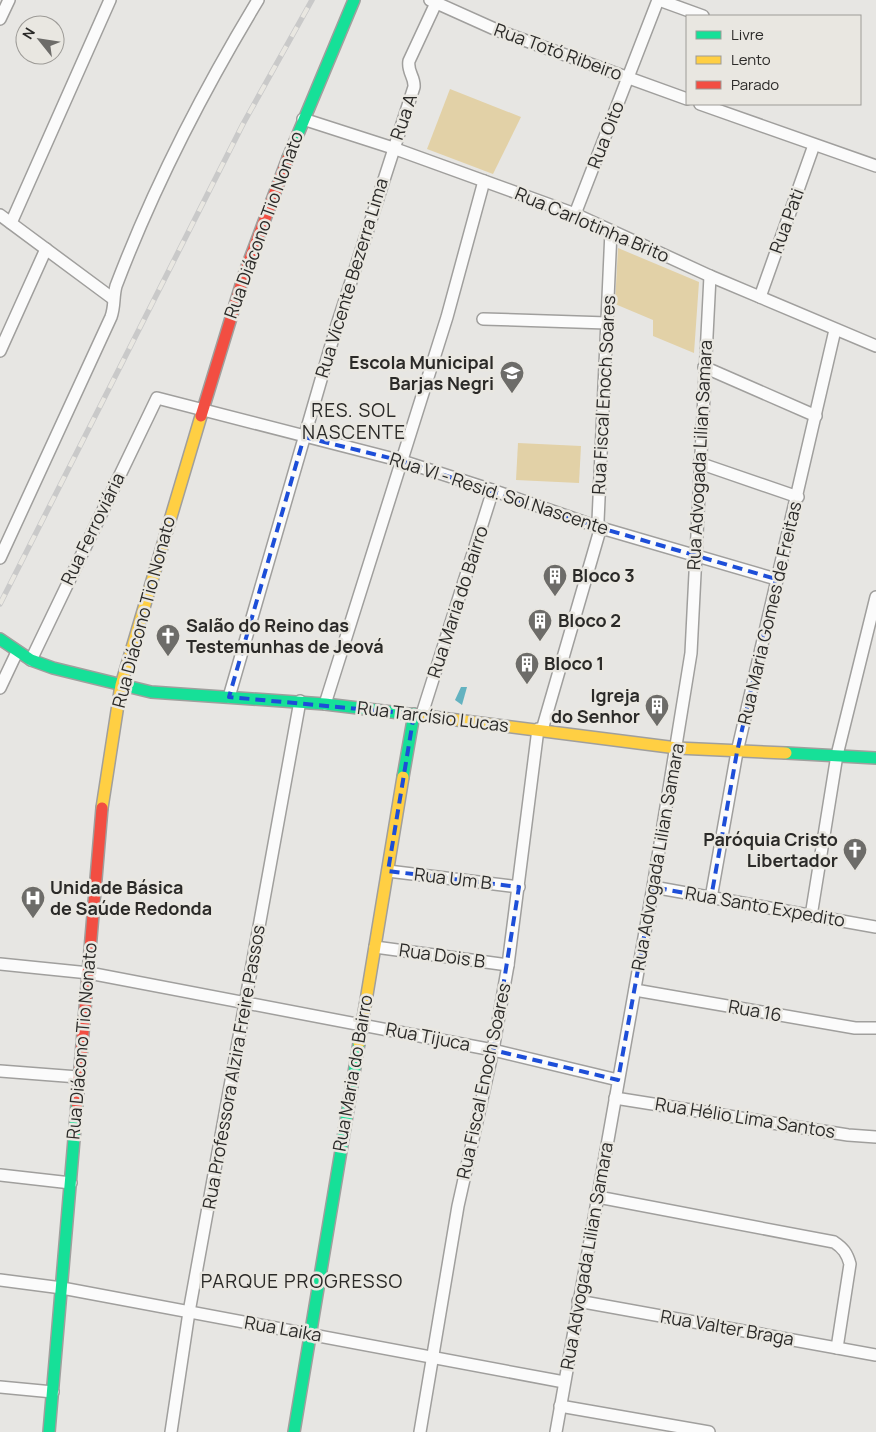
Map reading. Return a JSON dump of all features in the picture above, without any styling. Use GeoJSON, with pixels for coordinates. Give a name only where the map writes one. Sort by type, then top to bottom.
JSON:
{"type":"FeatureCollection","features":[{"type":"Feature","properties":{"kind":"street"},"geometry":{"type":"LineString","coordinates":[[0,19],[9,0]]}},
{"type":"Feature","properties":{"kind":"street"},"geometry":{"type":"LineString","coordinates":[[11,223],[110,0]]}},
{"type":"Feature","properties":{"kind":"street"},"geometry":{"type":"LineString","coordinates":[[112,298],[166,170],[224,55],[258,0]]}},
{"type":"Feature","properties":{"kind":"street","name":"Rua Diácono Tio Nonato"},"geometry":{"type":"LineString","coordinates":[[49,1432],[102,806],[121,685],[158,554],[245,272],[303,119],[354,0]]}},
{"type":"Feature","properties":{"kind":"street"},"geometry":{"type":"LineString","coordinates":[[658,0],[701,15]]}},
{"type":"Feature","properties":{"kind":"street","name":"Rua Oito"},"geometry":{"type":"LineString","coordinates":[[575,214],[658,0]]}},
{"type":"Feature","properties":{"kind":"street","name":"Rua Totó Ribeiro"},"geometry":{"type":"LineString","coordinates":[[433,2],[499,30],[686,99]]}},
{"type":"Feature","properties":{"kind":"street","name":"Rua A"},"geometry":{"type":"LineString","coordinates":[[393,148],[415,85],[409,71],[409,61],[433,2]]}},
{"type":"Feature","properties":{"kind":"street"},"geometry":{"type":"LineString","coordinates":[[703,105],[876,166]]}},
{"type":"Feature","properties":{"kind":"street","name":"Rua Carlotinha Brito"},"geometry":{"type":"LineString","coordinates":[[303,119],[393,148],[575,214],[710,276],[876,346]]}},
{"type":"Feature","properties":{"kind":"street","name":"Rua Pati"},"geometry":{"type":"LineString","coordinates":[[760,297],[814,145]]}},
{"type":"Feature","properties":{"kind":"street","name":"Rua Vicente Bezerra Lima"},"geometry":{"type":"LineString","coordinates":[[229,697],[304,437],[393,148]]}},
{"type":"Feature","properties":{"kind":"street"},"geometry":{"type":"LineString","coordinates":[[325,704],[447,317],[484,181]]}},
{"type":"Feature","properties":{"kind":"street"},"geometry":{"type":"LineString","coordinates":[[0,215],[112,298],[115,307],[0,558]]}},
{"type":"Feature","properties":{"kind":"street","name":"Rua Fiscal Enoch Soares"},"geometry":{"type":"LineString","coordinates":[[420,1432],[434,1358],[458,1206],[493,1050],[508,965],[540,730],[600,528],[598,521],[611,231]]}},
{"type":"Feature","properties":{"kind":"street"},"geometry":{"type":"LineString","coordinates":[[0,351],[46,249]]}},
{"type":"Feature","properties":{"kind":"street","name":"Rua Advogada Lilian Samara"},"geometry":{"type":"LineString","coordinates":[[556,1432],[653,887],[690,653],[710,276]]}},
{"type":"Feature","properties":{"kind":"street"},"geometry":{"type":"LineString","coordinates":[[483,319],[607,323]]}},
{"type":"Feature","properties":{"kind":"street","name":"Rua Maria Gomes de Freitas"},"geometry":{"type":"LineString","coordinates":[[711,898],[737,752],[776,578],[798,497],[835,330]]}},
{"type":"Feature","properties":{"kind":"street"},"geometry":{"type":"LineString","coordinates":[[704,368],[816,416]]}},
{"type":"Feature","properties":{"kind":"street","name":"Rua VI - Resid. Sol Nascente"},"geometry":{"type":"LineString","coordinates":[[157,398],[402,462],[493,490],[600,528],[776,578]]}},
{"type":"Feature","properties":{"kind":"street","name":"Rua Ferroviária"},"geometry":{"type":"LineString","coordinates":[[31,660],[157,398]]}},
{"type":"Feature","properties":{"kind":"street"},"geometry":{"type":"LineString","coordinates":[[699,463],[798,497]]}},
{"type":"Feature","properties":{"kind":"street","name":"Rua Maria do Bairro"},"geometry":{"type":"LineString","coordinates":[[294,1432],[361,1024],[418,714],[493,490]]}},
{"type":"Feature","properties":{"kind":"street"},"geometry":{"type":"LineString","coordinates":[[811,916],[837,756],[876,597]]}},
{"type":"Feature","properties":{"kind":"street","name":"Rua Tarcísio Lucas"},"geometry":{"type":"LineString","coordinates":[[0,639],[31,660],[86,678],[151,692],[325,704],[418,714],[676,748],[876,758]]}},
{"type":"Feature","properties":{"kind":"street"},"geometry":{"type":"LineString","coordinates":[[0,688],[18,652]]}},
{"type":"Feature","properties":{"kind":"street","name":"Rua Professora Alzira Freire Passos"},"geometry":{"type":"LineString","coordinates":[[171,1432],[189,1312],[300,702]]}},
{"type":"Feature","properties":{"kind":"street","name":"Rua Um B"},"geometry":{"type":"LineString","coordinates":[[388,871],[519,887]]}},
{"type":"Feature","properties":{"kind":"street","name":"Rua Santo Expedito"},"geometry":{"type":"LineString","coordinates":[[653,887],[876,927]]}},
{"type":"Feature","properties":{"kind":"street","name":"Rua Dois B"},"geometry":{"type":"LineString","coordinates":[[375,947],[508,965]]}},
{"type":"Feature","properties":{"kind":"street","name":"Rua Tijuca"},"geometry":{"type":"LineString","coordinates":[[0,964],[88,973],[361,1024],[493,1050],[618,1080]]}},
{"type":"Feature","properties":{"kind":"street","name":"Rua 16"},"geometry":{"type":"LineString","coordinates":[[635,990],[855,1028],[876,1028]]}},
{"type":"Feature","properties":{"kind":"street"},"geometry":{"type":"LineString","coordinates":[[0,1071],[78,1077]]}},
{"type":"Feature","properties":{"kind":"street","name":"Rua Hélio Lima Santos"},"geometry":{"type":"LineString","coordinates":[[615,1098],[848,1135],[876,1137]]}},
{"type":"Feature","properties":{"kind":"street"},"geometry":{"type":"LineString","coordinates":[[848,1135],[876,1142]]}},
{"type":"Feature","properties":{"kind":"street"},"geometry":{"type":"LineString","coordinates":[[0,1175],[71,1182]]}},
{"type":"Feature","properties":{"kind":"street"},"geometry":{"type":"LineString","coordinates":[[598,1198],[834,1242],[848,1256],[850,1264],[837,1348]]}},
{"type":"Feature","properties":{"kind":"street","name":"Rua Laika"},"geometry":{"type":"LineString","coordinates":[[0,1280],[62,1288],[564,1382]]}},
{"type":"Feature","properties":{"kind":"street","name":"Rua Valter Braga"},"geometry":{"type":"LineString","coordinates":[[578,1301],[876,1355]]}},
{"type":"Feature","properties":{"kind":"street"},"geometry":{"type":"LineString","coordinates":[[0,1387],[53,1392]]}},
{"type":"Feature","properties":{"kind":"street"},"geometry":{"type":"LineString","coordinates":[[560,1406],[709,1432]]}},
{"type":"Feature","properties":{"kind":"highlighted area"},"geometry":{"type":"Polygon","coordinates":[[[304,437],[402,461],[601,528],[776,579],[737,752],[711,898],[653,887],[618,1080],[493,1050],[519,887],[388,871],[414,714],[229,697],[304,437]]]}},
{"type":"Feature","properties":{"kind":"shaded area"},"geometry":{"type":"Polygon","coordinates":[[[450,89],[521,117],[493,174],[427,149],[450,89]]]}},
{"type":"Feature","properties":{"kind":"shaded area"},"geometry":{"type":"Polygon","coordinates":[[[618,248],[699,282],[694,353],[653,336],[653,320],[615,304],[618,248]]]}},
{"type":"Feature","properties":{"kind":"shaded area"},"geometry":{"type":"Polygon","coordinates":[[[518,443],[581,446],[579,483],[516,480],[518,443]]]}},
{"type":"Feature","properties":{"kind":"water"},"geometry":{"type":"Polygon","coordinates":[[[461,687],[467,687],[462,705],[455,700],[461,687]]]}},
{"type":"Feature","properties":{"kind":"railway"},"geometry":{"type":"LineString","coordinates":[[0,604],[243,124],[312,0]]}},
{"type":"Feature","properties":{"kind":"traffic: fast"},"geometry":{"type":"LineString","coordinates":[[288,158],[354,0]]}},
{"type":"Feature","properties":{"kind":"traffic: fast"},"geometry":{"type":"LineString","coordinates":[[0,639],[31,660],[53,668],[151,692],[325,704],[425,716]]}},
{"type":"Feature","properties":{"kind":"traffic: fast"},"geometry":{"type":"LineString","coordinates":[[403,777],[414,714]]}},
{"type":"Feature","properties":{"kind":"traffic: fast"},"geometry":{"type":"LineString","coordinates":[[786,753],[876,758]]}},
{"type":"Feature","properties":{"kind":"traffic: fast"},"geometry":{"type":"LineString","coordinates":[[294,1432],[359,1043]]}},
{"type":"Feature","properties":{"kind":"traffic: fast"},"geometry":{"type":"LineString","coordinates":[[49,1432],[77,1104]]}},
{"type":"Feature","properties":{"kind":"traffic: slow"},"geometry":{"type":"LineString","coordinates":[[102,808],[121,685],[201,416]]}},
{"type":"Feature","properties":{"kind":"traffic: slow"},"geometry":{"type":"LineString","coordinates":[[425,716],[677,748],[786,753]]}},
{"type":"Feature","properties":{"kind":"traffic: slow"},"geometry":{"type":"LineString","coordinates":[[359,1043],[403,777]]}},
{"type":"Feature","properties":{"kind":"traffic: jam"},"geometry":{"type":"LineString","coordinates":[[201,416],[245,272],[288,158]]}},
{"type":"Feature","properties":{"kind":"traffic: jam"},"geometry":{"type":"LineString","coordinates":[[77,1104],[102,808]]}},
{"type":"Feature","properties":{"kind":"place","name":"Escola Municipal Barjas Negri"},"geometry":{"type":"Point","coordinates":[512,394]}},
{"type":"Feature","properties":{"kind":"place","name":"Bloco 3"},"geometry":{"type":"Point","coordinates":[555,597]}},
{"type":"Feature","properties":{"kind":"place","name":"Bloco 2"},"geometry":{"type":"Point","coordinates":[540,642]}},
{"type":"Feature","properties":{"kind":"place","name":"Salão do Reino das Testemunhas de Jeová"},"geometry":{"type":"Point","coordinates":[168,657]}},
{"type":"Feature","properties":{"kind":"place","name":"Bloco 1"},"geometry":{"type":"Point","coordinates":[527,685]}},
{"type":"Feature","properties":{"kind":"place","name":"Igreja do Senhor"},"geometry":{"type":"Point","coordinates":[657,727]}},
{"type":"Feature","properties":{"kind":"place","name":"Paróquia Cristo Libertador"},"geometry":{"type":"Point","coordinates":[855,871]}},
{"type":"Feature","properties":{"kind":"place","name":"Unidade Básica de Saúde Redonda"},"geometry":{"type":"Point","coordinates":[33,919]}},
{"type":"Feature","properties":{"kind":"district","name":"RES. SOL NASCENTE"},"geometry":{"type":"Point","coordinates":[354,421]}},
{"type":"Feature","properties":{"kind":"district","name":"PARQUE PROGRESSO"},"geometry":{"type":"Point","coordinates":[302,1281]}}]}
